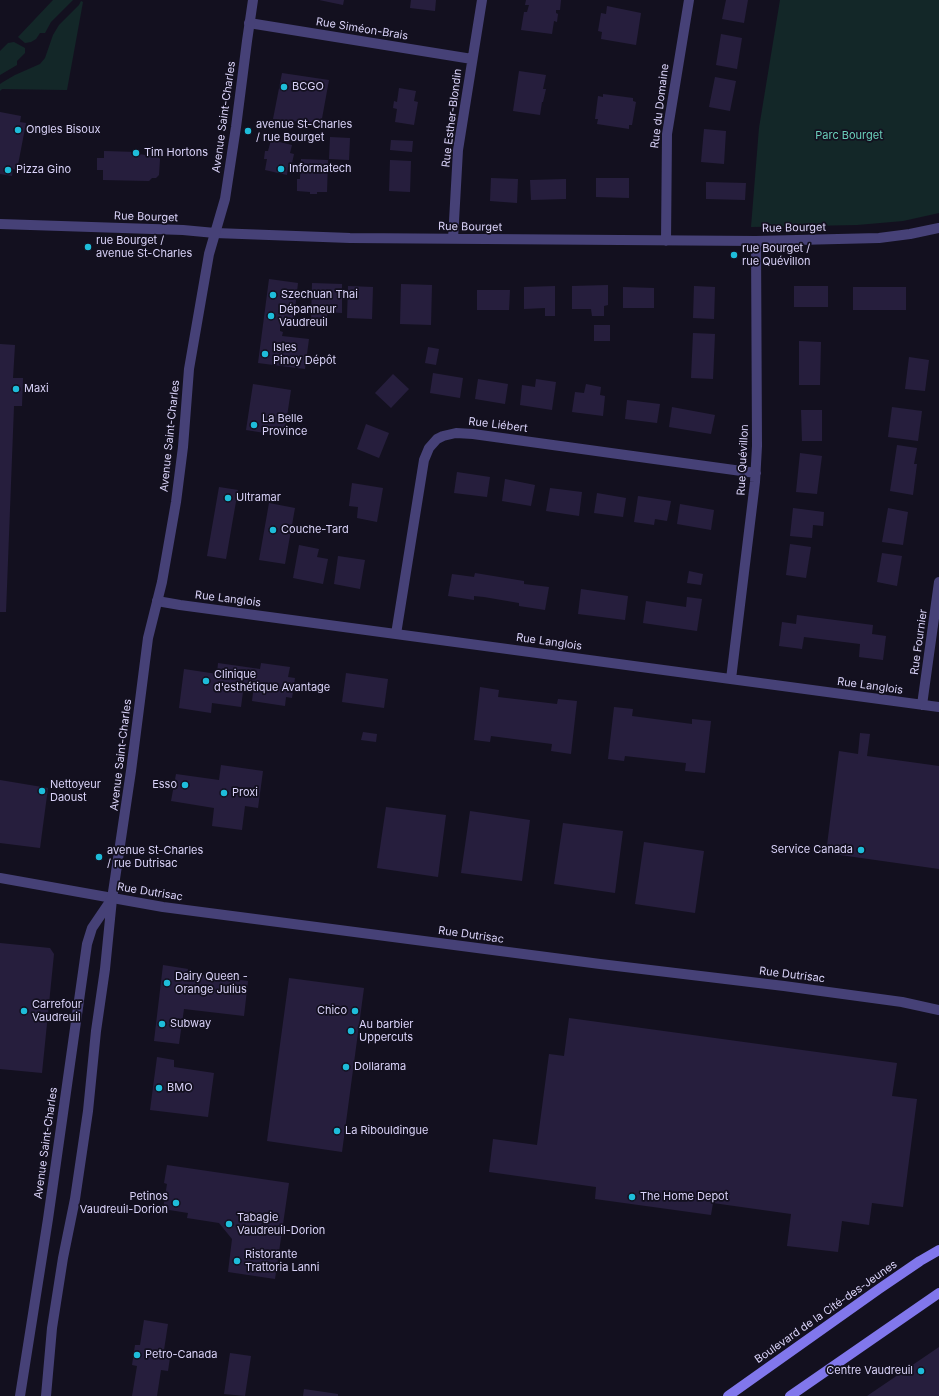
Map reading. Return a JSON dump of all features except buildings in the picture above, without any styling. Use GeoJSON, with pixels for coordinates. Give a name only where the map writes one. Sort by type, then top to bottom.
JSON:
{"type":"FeatureCollection","features":[{"type":"Feature","properties":{"kind":"main road","name":"Boulevard de la Cité-des-Jeunes"},"geometry":{"type":"LineString","coordinates":[[728,1396],[867,1297],[939,1250]]}},
{"type":"Feature","properties":{"kind":"main road"},"geometry":{"type":"LineString","coordinates":[[790,1396],[939,1293]]}},
{"type":"Feature","properties":{"kind":"street","name":"Avenue Saint-Charles"},"geometry":{"type":"LineString","coordinates":[[46,1396],[52,1328],[63,1258],[75,1199],[88,1111],[112,899],[131,772],[148,638],[162,582],[182,454],[187,382],[207,261],[225,199],[253,0]]}},
{"type":"Feature","properties":{"kind":"street","name":"Rue Esther-Blondin"},"geometry":{"type":"LineString","coordinates":[[453,239],[458,150],[482,0]]}},
{"type":"Feature","properties":{"kind":"street","name":"Rue du Domaine"},"geometry":{"type":"LineString","coordinates":[[666,241],[667,134],[689,0]]}},
{"type":"Feature","properties":{"kind":"street","name":"Rue Siméon-Brais"},"geometry":{"type":"LineString","coordinates":[[249,23],[472,59]]}},
{"type":"Feature","properties":{"kind":"street","name":"Rue Bourget"},"geometry":{"type":"LineString","coordinates":[[0,224],[183,230],[215,233],[350,238],[666,241],[756,241],[879,238],[939,228]]}},
{"type":"Feature","properties":{"kind":"street","name":"Rue Quévillon"},"geometry":{"type":"LineString","coordinates":[[731,679],[756,473],[756,241]]}},
{"type":"Feature","properties":{"kind":"street","name":"Rue Liébert"},"geometry":{"type":"LineString","coordinates":[[396,634],[424,460],[429,448],[437,439],[443,436],[456,433],[473,434],[756,473]]}},
{"type":"Feature","properties":{"kind":"street","name":"Rue Fournier"},"geometry":{"type":"LineString","coordinates":[[922,705],[939,582]]}},
{"type":"Feature","properties":{"kind":"street","name":"Rue Langlois"},"geometry":{"type":"LineString","coordinates":[[157,601],[939,707]]}},
{"type":"Feature","properties":{"kind":"street","name":"Rue Dutrisac"},"geometry":{"type":"LineString","coordinates":[[0,878],[162,907],[859,996],[902,1002],[939,1010]]}},
{"type":"Feature","properties":{"kind":"street","name":"Avenue Saint-Charles"},"geometry":{"type":"LineString","coordinates":[[20,1396],[48,1219],[87,944],[92,928],[112,899]]}},
{"type":"Feature","properties":{"kind":"green space"},"geometry":{"type":"Polygon","coordinates":[[[53,0],[73,0],[51,22],[45,33],[40,33],[36,39],[25,43],[18,37],[53,0]]]}},
{"type":"Feature","properties":{"kind":"green space","name":"Parc Bourget"},"geometry":{"type":"Polygon","coordinates":[[[780,0],[939,0],[939,213],[903,221],[857,225],[751,227],[759,128],[780,0]]]}},
{"type":"Feature","properties":{"kind":"green space"},"geometry":{"type":"Polygon","coordinates":[[[81,1],[83,2],[67,90],[2,89],[0,91],[0,84],[15,75],[40,64],[45,58],[53,35],[59,25],[79,5],[81,1]]]}},
{"type":"Feature","properties":{"kind":"green space"},"geometry":{"type":"Polygon","coordinates":[[[14,42],[25,48],[25,53],[17,61],[17,65],[0,75],[0,51],[8,43],[14,42]]]}},
{"type":"Feature","properties":{"kind":"place","name":"BCGO"},"geometry":{"type":"Point","coordinates":[284,87]}},
{"type":"Feature","properties":{"kind":"place","name":"Ongles Bisoux"},"geometry":{"type":"Point","coordinates":[18,130]}},
{"type":"Feature","properties":{"kind":"place","name":"avenue St-Charles / rue Bourget"},"geometry":{"type":"Point","coordinates":[248,131]}},
{"type":"Feature","properties":{"kind":"place","name":"Tim Hortons"},"geometry":{"type":"Point","coordinates":[136,153]}},
{"type":"Feature","properties":{"kind":"place","name":"Informatech"},"geometry":{"type":"Point","coordinates":[281,169]}},
{"type":"Feature","properties":{"kind":"place","name":"Pizza Gino"},"geometry":{"type":"Point","coordinates":[8,170]}},
{"type":"Feature","properties":{"kind":"place","name":"rue Bourget / avenue St-Charles"},"geometry":{"type":"Point","coordinates":[88,247]}},
{"type":"Feature","properties":{"kind":"place","name":"rue Bourget / rue Quévillon"},"geometry":{"type":"Point","coordinates":[734,255]}},
{"type":"Feature","properties":{"kind":"place","name":"Szechuan Thai"},"geometry":{"type":"Point","coordinates":[273,295]}},
{"type":"Feature","properties":{"kind":"place","name":"Dépanneur Vaudreuil"},"geometry":{"type":"Point","coordinates":[271,316]}},
{"type":"Feature","properties":{"kind":"place","name":"Isles Pinoy Dépôt"},"geometry":{"type":"Point","coordinates":[265,354]}},
{"type":"Feature","properties":{"kind":"place","name":"Maxi"},"geometry":{"type":"Point","coordinates":[16,389]}},
{"type":"Feature","properties":{"kind":"place","name":"La Belle Province"},"geometry":{"type":"Point","coordinates":[254,425]}},
{"type":"Feature","properties":{"kind":"place","name":"Ultramar"},"geometry":{"type":"Point","coordinates":[228,498]}},
{"type":"Feature","properties":{"kind":"place","name":"Couche-Tard"},"geometry":{"type":"Point","coordinates":[273,530]}},
{"type":"Feature","properties":{"kind":"place","name":"Clinique d'esthétique Avantage"},"geometry":{"type":"Point","coordinates":[206,681]}},
{"type":"Feature","properties":{"kind":"place","name":"Esso"},"geometry":{"type":"Point","coordinates":[185,785]}},
{"type":"Feature","properties":{"kind":"place","name":"Nettoyeur Daoust"},"geometry":{"type":"Point","coordinates":[42,791]}},
{"type":"Feature","properties":{"kind":"place","name":"Proxi"},"geometry":{"type":"Point","coordinates":[224,793]}},
{"type":"Feature","properties":{"kind":"place","name":"Service Canada"},"geometry":{"type":"Point","coordinates":[861,850]}},
{"type":"Feature","properties":{"kind":"place","name":"avenue St-Charles / rue Dutrisac"},"geometry":{"type":"Point","coordinates":[99,857]}},
{"type":"Feature","properties":{"kind":"place","name":"Dairy Queen - Orange Julius"},"geometry":{"type":"Point","coordinates":[167,983]}},
{"type":"Feature","properties":{"kind":"place","name":"Carrefour Vaudreuil"},"geometry":{"type":"Point","coordinates":[24,1011]}},
{"type":"Feature","properties":{"kind":"place","name":"Chico"},"geometry":{"type":"Point","coordinates":[355,1011]}},
{"type":"Feature","properties":{"kind":"place","name":"Subway"},"geometry":{"type":"Point","coordinates":[162,1024]}},
{"type":"Feature","properties":{"kind":"place","name":"Au barbier Uppercuts"},"geometry":{"type":"Point","coordinates":[351,1031]}},
{"type":"Feature","properties":{"kind":"place","name":"Dollarama"},"geometry":{"type":"Point","coordinates":[346,1067]}},
{"type":"Feature","properties":{"kind":"place","name":"BMO"},"geometry":{"type":"Point","coordinates":[159,1088]}},
{"type":"Feature","properties":{"kind":"place","name":"La Ribouldingue"},"geometry":{"type":"Point","coordinates":[337,1131]}},
{"type":"Feature","properties":{"kind":"place","name":"The Home Depot"},"geometry":{"type":"Point","coordinates":[632,1197]}},
{"type":"Feature","properties":{"kind":"place","name":"Petinos Vaudreuil-Dorion"},"geometry":{"type":"Point","coordinates":[176,1203]}},
{"type":"Feature","properties":{"kind":"place","name":"Tabagie Vaudreuil-Dorion"},"geometry":{"type":"Point","coordinates":[229,1224]}},
{"type":"Feature","properties":{"kind":"place","name":"Ristorante Trattoria Lanni"},"geometry":{"type":"Point","coordinates":[237,1261]}},
{"type":"Feature","properties":{"kind":"place","name":"Petro-Canada"},"geometry":{"type":"Point","coordinates":[137,1355]}},
{"type":"Feature","properties":{"kind":"place","name":"Centre Vaudreuil"},"geometry":{"type":"Point","coordinates":[921,1371]}}]}
